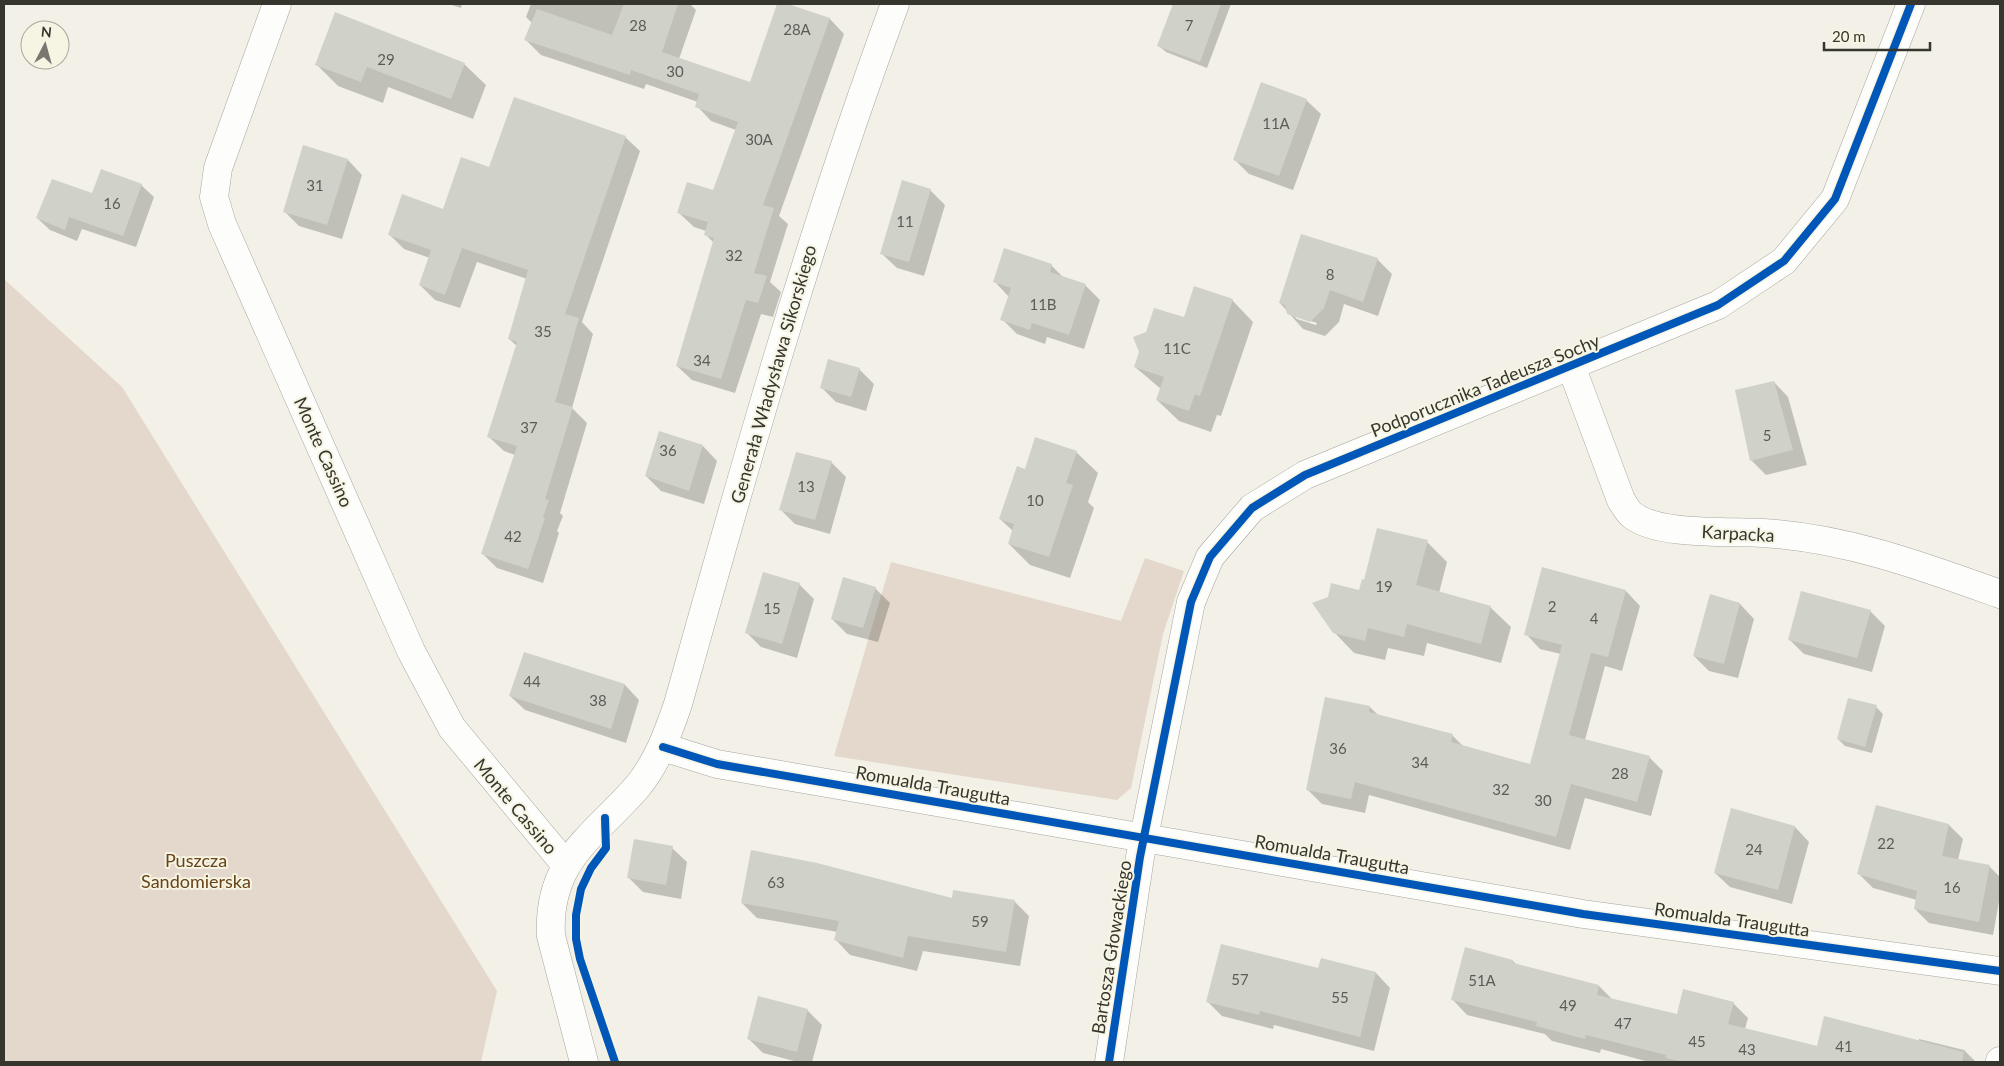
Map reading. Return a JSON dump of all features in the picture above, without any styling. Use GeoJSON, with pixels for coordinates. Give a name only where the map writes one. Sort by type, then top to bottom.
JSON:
{"type":"FeatureCollection","features":[{"type":"Feature","properties":{"kind":"street","name":"Monte Cassino"},"geometry":{"type":"LineString","coordinates":[[277,4],[218,168],[214,197],[222,224],[411,651],[452,728],[566,865]]}},
{"type":"Feature","properties":{"kind":"street","name":"Generała Władysława Sikorskiego"},"geometry":{"type":"LineString","coordinates":[[584,1062],[551,936],[550,921],[556,890],[566,865],[600,824],[638,785],[663,747],[680,696],[801,278],[894,4]]}},
{"type":"Feature","properties":{"kind":"street","name":"Podporucznika Tadeusza Sochy"},"geometry":{"type":"LineString","coordinates":[[1144,836],[1191,602],[1210,557],[1252,508],[1305,476],[1718,305],[1784,261],[1835,198],[1911,4]]}},
{"type":"Feature","properties":{"kind":"street","name":"Karpacka"},"geometry":{"type":"LineString","coordinates":[[1570,366],[1621,500],[1632,515],[1648,523],[1688,530],[1804,537],[1867,549],[2000,594]]}},
{"type":"Feature","properties":{"kind":"street","name":"Romualda Traugutta"},"geometry":{"type":"LineString","coordinates":[[663,747],[717,764],[1144,836],[1583,914],[2000,971]]}},
{"type":"Feature","properties":{"kind":"street","name":"Bartosza Głowackiego"},"geometry":{"type":"LineString","coordinates":[[1109,1062],[1144,836]]}},
{"type":"Feature","properties":{"kind":"green space","name":"Puszcza Sandomierska"},"geometry":{"type":"Polygon","coordinates":[[[4,279],[122,387],[497,991],[481,1062],[4,1062],[4,279]]]}},
{"type":"Feature","properties":{"kind":"green space"},"geometry":{"type":"Polygon","coordinates":[[[1145,558],[1184,571],[1163,634],[1131,788],[1117,800],[834,756],[891,562],[1121,621],[1145,558]]]}},
{"type":"Feature","properties":{"kind":"building"},"geometry":{"type":"Polygon","coordinates":[[[624,4],[678,4],[662,52],[750,82],[777,4],[788,4],[830,18],[763,205],[774,208],[754,273],[767,276],[758,303],[746,300],[721,379],[676,366],[714,238],[704,235],[708,222],[677,213],[687,182],[713,190],[738,122],[695,107],[699,94],[631,70],[630,75],[524,40],[537,9],[612,35],[624,4]]]}},
{"type":"Feature","properties":{"kind":"building"},"geometry":{"type":"Polygon","coordinates":[[[1173,4],[1221,4],[1200,62],[1157,46],[1173,4]]]}},
{"type":"Feature","properties":{"kind":"building"},"geometry":{"type":"Polygon","coordinates":[[[335,12],[465,63],[451,99],[367,67],[361,82],[315,65],[335,12]]]}},
{"type":"Feature","properties":{"kind":"building"},"geometry":{"type":"Polygon","coordinates":[[[1261,82],[1307,99],[1279,176],[1233,160],[1261,82]]]}},
{"type":"Feature","properties":{"kind":"building"},"geometry":{"type":"Polygon","coordinates":[[[514,97],[626,136],[565,314],[579,318],[555,402],[573,407],[545,499],[549,500],[543,517],[545,518],[528,569],[481,554],[517,446],[487,437],[517,342],[508,339],[528,270],[462,248],[445,295],[419,285],[431,250],[388,235],[402,194],[443,209],[461,157],[489,167],[514,97]]]}},
{"type":"Feature","properties":{"kind":"building"},"geometry":{"type":"Polygon","coordinates":[[[303,145],[348,159],[327,225],[283,212],[303,145]]]}},
{"type":"Feature","properties":{"kind":"building"},"geometry":{"type":"Polygon","coordinates":[[[101,169],[142,184],[123,236],[69,217],[65,230],[36,218],[52,179],[92,193],[101,169]]]}},
{"type":"Feature","properties":{"kind":"building"},"geometry":{"type":"Polygon","coordinates":[[[902,180],[931,189],[909,262],[880,254],[902,180]]]}},
{"type":"Feature","properties":{"kind":"building"},"geometry":{"type":"Polygon","coordinates":[[[1301,234],[1378,258],[1363,302],[1330,290],[1324,308],[1310,322],[1287,314],[1285,305],[1279,303],[1301,234]]]}},
{"type":"Feature","properties":{"kind":"building"},"geometry":{"type":"Polygon","coordinates":[[[1004,248],[1052,264],[1050,272],[1086,284],[1069,335],[1032,323],[1030,330],[1000,320],[1011,288],[993,282],[1004,248]]]}},
{"type":"Feature","properties":{"kind":"building"},"geometry":{"type":"Polygon","coordinates":[[[1194,286],[1233,299],[1200,396],[1195,394],[1189,411],[1156,400],[1164,377],[1134,367],[1139,352],[1133,337],[1146,332],[1154,308],[1184,317],[1194,286]]]}},
{"type":"Feature","properties":{"kind":"building"},"geometry":{"type":"Polygon","coordinates":[[[828,359],[860,368],[851,397],[820,388],[828,359]]]}},
{"type":"Feature","properties":{"kind":"building"},"geometry":{"type":"Polygon","coordinates":[[[1774,381],[1793,450],[1750,461],[1735,390],[1774,381]]]}},
{"type":"Feature","properties":{"kind":"building"},"geometry":{"type":"Polygon","coordinates":[[[659,431],[703,445],[689,491],[645,476],[659,431]]]}},
{"type":"Feature","properties":{"kind":"building"},"geometry":{"type":"Polygon","coordinates":[[[1035,437],[1077,451],[1066,483],[1073,485],[1049,557],[1008,544],[1014,524],[999,519],[1017,466],[1025,469],[1035,437]]]}},
{"type":"Feature","properties":{"kind":"building"},"geometry":{"type":"Polygon","coordinates":[[[796,452],[832,461],[815,520],[779,510],[796,452]]]}},
{"type":"Feature","properties":{"kind":"building"},"geometry":{"type":"Polygon","coordinates":[[[1377,528],[1428,540],[1416,585],[1491,606],[1481,644],[1407,624],[1404,637],[1368,628],[1365,641],[1333,633],[1312,603],[1328,597],[1331,583],[1359,590],[1362,579],[1364,580],[1377,528]]]}},
{"type":"Feature","properties":{"kind":"building"},"geometry":{"type":"Polygon","coordinates":[[[1542,567],[1626,590],[1608,657],[1591,653],[1569,735],[1650,756],[1637,802],[1571,784],[1556,837],[1355,782],[1351,799],[1306,790],[1325,697],[1370,706],[1369,712],[1453,734],[1451,742],[1530,764],[1562,645],[1524,635],[1542,567]]]}},
{"type":"Feature","properties":{"kind":"building"},"geometry":{"type":"Polygon","coordinates":[[[763,572],[800,583],[782,644],[745,633],[763,572]]]}},
{"type":"Feature","properties":{"kind":"building"},"geometry":{"type":"Polygon","coordinates":[[[843,577],[876,587],[863,628],[831,619],[843,577]]]}},
{"type":"Feature","properties":{"kind":"building"},"geometry":{"type":"Polygon","coordinates":[[[1801,591],[1871,610],[1857,658],[1788,640],[1801,591]]]}},
{"type":"Feature","properties":{"kind":"building"},"geometry":{"type":"Polygon","coordinates":[[[1710,594],[1740,603],[1724,664],[1693,656],[1710,594]]]}},
{"type":"Feature","properties":{"kind":"building"},"geometry":{"type":"Polygon","coordinates":[[[524,652],[625,684],[611,729],[509,696],[524,652]]]}},
{"type":"Feature","properties":{"kind":"building"},"geometry":{"type":"Polygon","coordinates":[[[1848,698],[1877,705],[1865,747],[1837,739],[1848,698]]]}},
{"type":"Feature","properties":{"kind":"building"},"geometry":{"type":"Polygon","coordinates":[[[1876,805],[1949,824],[1942,856],[1990,865],[1979,922],[1914,909],[1917,891],[1857,874],[1876,805]]]}},
{"type":"Feature","properties":{"kind":"building"},"geometry":{"type":"Polygon","coordinates":[[[1731,808],[1795,826],[1778,890],[1714,873],[1731,808]]]}},
{"type":"Feature","properties":{"kind":"building"},"geometry":{"type":"Polygon","coordinates":[[[634,839],[673,846],[666,885],[627,878],[634,839]]]}},
{"type":"Feature","properties":{"kind":"building"},"geometry":{"type":"Polygon","coordinates":[[[751,850],[817,863],[952,898],[953,890],[1015,900],[1006,952],[908,936],[903,958],[834,940],[839,921],[741,903],[751,850]]]}},
{"type":"Feature","properties":{"kind":"building"},"geometry":{"type":"Polygon","coordinates":[[[1221,944],[1318,968],[1321,958],[1376,972],[1360,1037],[1260,1011],[1259,1015],[1206,1002],[1221,944]]]}},
{"type":"Feature","properties":{"kind":"building"},"geometry":{"type":"Polygon","coordinates":[[[1465,947],[1513,960],[1513,963],[1599,985],[1597,995],[1677,1014],[1683,989],[1734,1002],[1728,1024],[1817,1046],[1824,1016],[1964,1052],[1962,1062],[1683,1062],[1666,1058],[1666,1055],[1586,1035],[1585,1039],[1536,1026],[1537,1022],[1451,1000],[1465,947]]]}},
{"type":"Feature","properties":{"kind":"building"},"geometry":{"type":"Polygon","coordinates":[[[758,996],[808,1009],[797,1052],[747,1039],[758,996]]]}},
{"type":"Feature","properties":{"kind":"cycle path"},"geometry":{"type":"LineString","coordinates":[[1109,1062],[1140,857],[1191,602],[1210,557],[1252,508],[1305,475],[1718,305],[1784,261],[1835,199],[1911,4]]}},
{"type":"Feature","properties":{"kind":"cycle path"},"geometry":{"type":"LineString","coordinates":[[663,747],[717,764],[1583,914],[2000,971]]}},
{"type":"Feature","properties":{"kind":"cycle path"},"geometry":{"type":"LineString","coordinates":[[605,818],[606,848],[591,868],[581,889],[576,915],[576,939],[580,959],[615,1062]]}}]}
